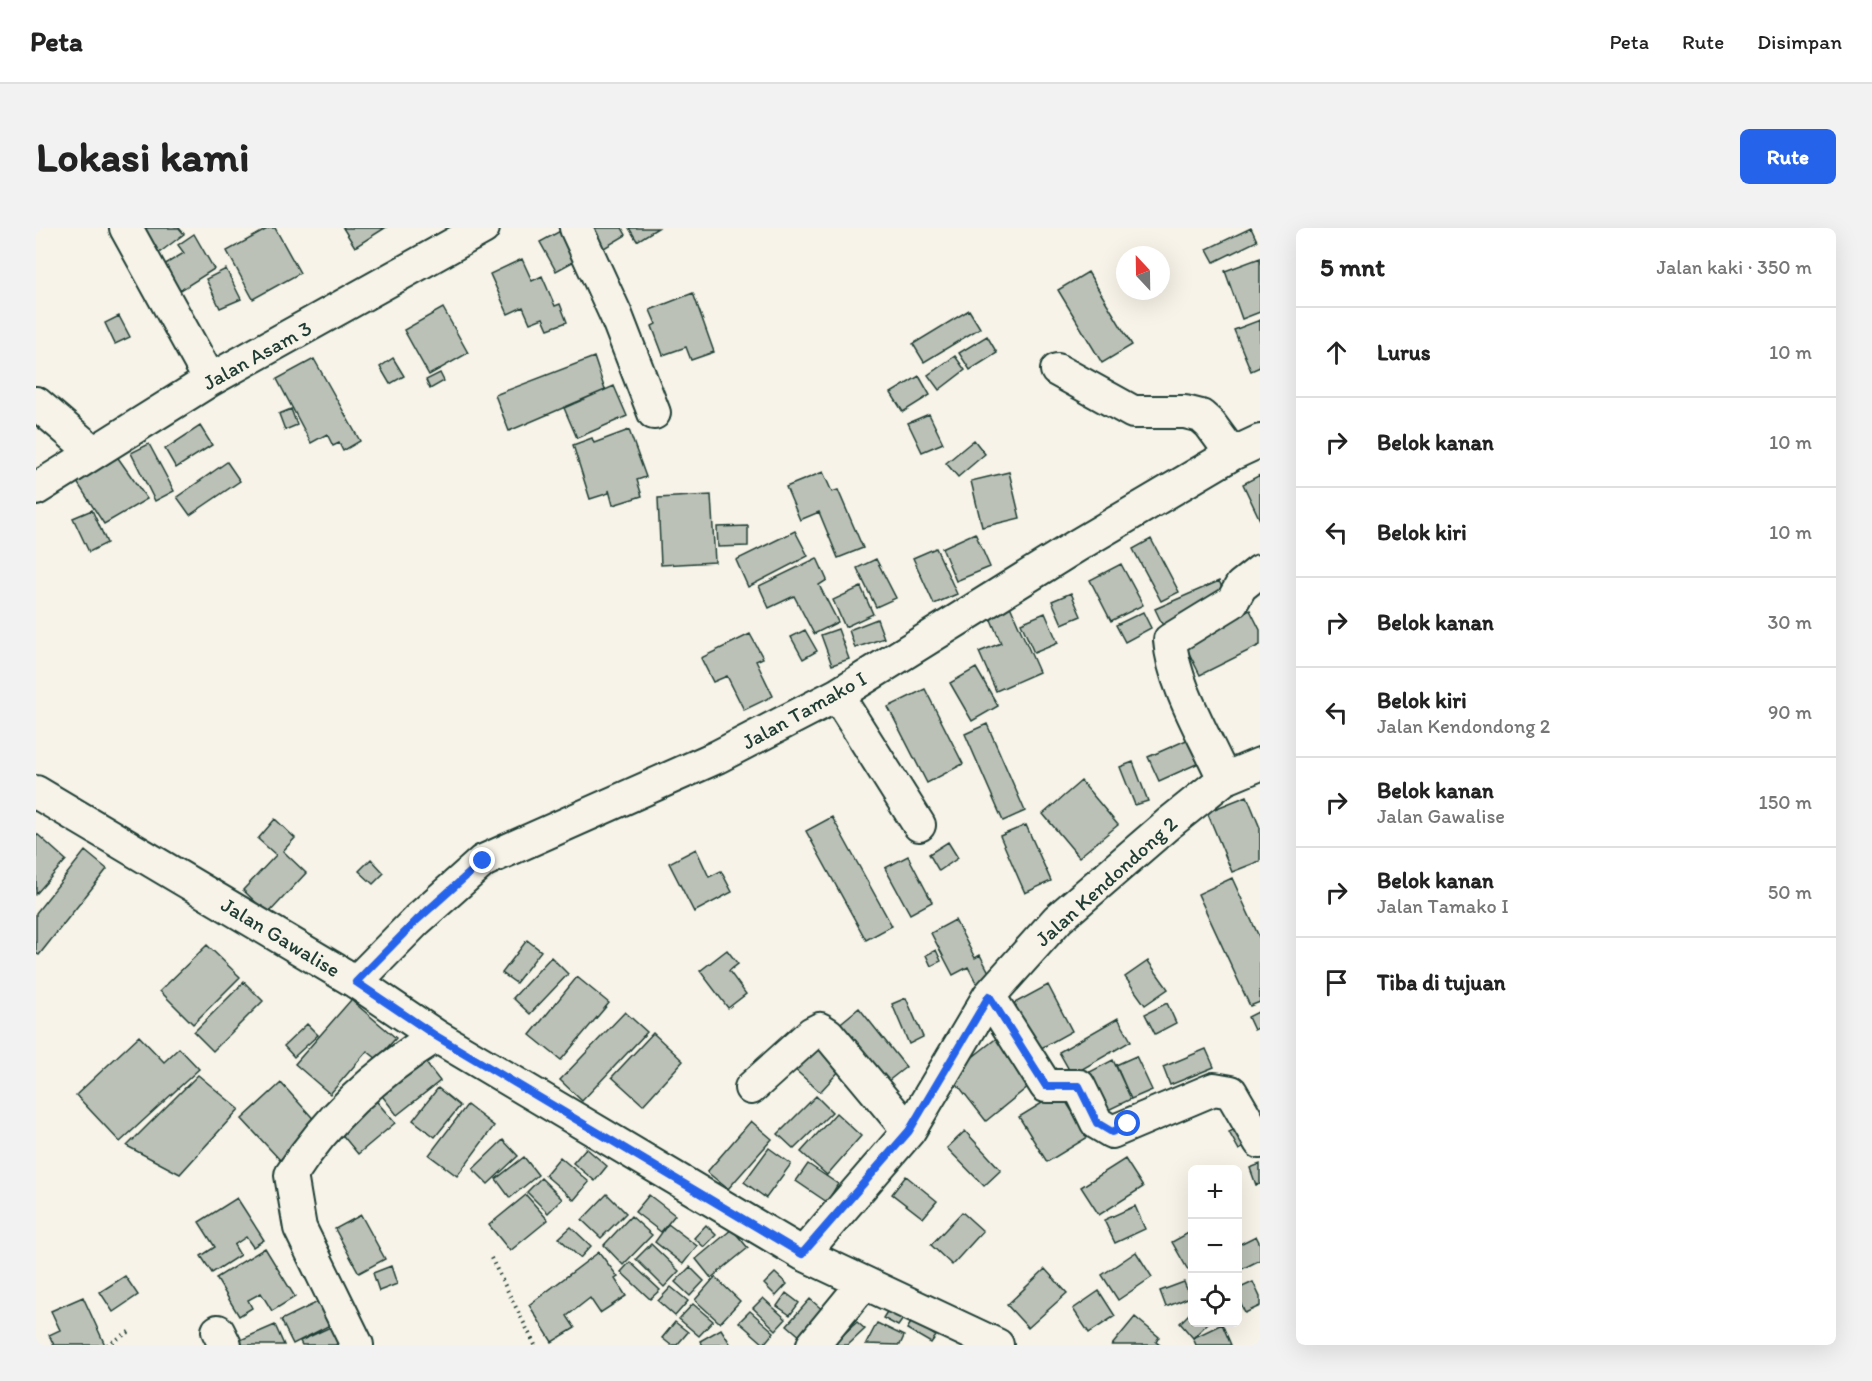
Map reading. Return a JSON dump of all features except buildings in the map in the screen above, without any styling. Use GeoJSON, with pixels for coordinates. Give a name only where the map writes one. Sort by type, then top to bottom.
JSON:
{"type":"FeatureCollection","features":[{"type":"Feature","properties":{"kind":"street"},"geometry":{"type":"LineString","coordinates":[[126,228],[210,380]]}},
{"type":"Feature","properties":{"kind":"street","name":"Jalan Asam 3"},"geometry":{"type":"LineString","coordinates":[[36,489],[210,380],[483,228]]}},
{"type":"Feature","properties":{"kind":"street"},"geometry":{"type":"LineString","coordinates":[[576,228],[616,315],[654,413]]}},
{"type":"Feature","properties":{"kind":"street"},"geometry":{"type":"LineString","coordinates":[[1057,370],[1133,412],[1185,412],[1201,416],[1210,424],[1232,454]]}},
{"type":"Feature","properties":{"kind":"street"},"geometry":{"type":"LineString","coordinates":[[36,404],[93,452]]}},
{"type":"Feature","properties":{"kind":"street","name":"Jalan Tamako I"},"geometry":{"type":"LineString","coordinates":[[356,982],[417,920],[483,861],[717,757],[837,695],[1078,544],[1232,454],[1260,441]]}},
{"type":"Feature","properties":{"kind":"street"},"geometry":{"type":"LineString","coordinates":[[1224,779],[1182,686],[1171,655],[1170,640],[1232,602],[1241,586],[1260,570]]}},
{"type":"Feature","properties":{"kind":"street"},"geometry":{"type":"LineString","coordinates":[[837,695],[919,825]]}},
{"type":"Feature","properties":{"kind":"street","name":"Jalan Kendondong 2"},"geometry":{"type":"LineString","coordinates":[[802,1254],[909,1131],[989,996],[1058,919],[1224,779],[1260,764]]}},
{"type":"Feature","properties":{"kind":"street","name":"Jalan Gawalise"},"geometry":{"type":"LineString","coordinates":[[36,792],[356,982],[436,1036],[802,1254],[997,1345]]}},
{"type":"Feature","properties":{"kind":"street"},"geometry":{"type":"LineString","coordinates":[[989,996],[1046,1086],[1079,1086],[1097,1123],[1112,1132],[1214,1089],[1231,1092],[1260,1142]]}},
{"type":"Feature","properties":{"kind":"street"},"geometry":{"type":"LineString","coordinates":[[751,1088],[812,1032],[820,1029],[828,1034],[909,1131]]}},
{"type":"Feature","properties":{"kind":"street"},"geometry":{"type":"LineString","coordinates":[[357,1345],[300,1228],[291,1175],[306,1152],[346,1105],[394,1062],[436,1036]]}},
{"type":"Feature","properties":{"kind":"street"},"geometry":{"type":"LineString","coordinates":[[813,1345],[863,1284]]}},
{"type":"Feature","properties":{"kind":"path"},"geometry":{"type":"LineString","coordinates":[[491,1258],[535,1345]]}},
{"type":"Feature","properties":{"kind":"path"},"geometry":{"type":"LineString","coordinates":[[107,1345],[129,1332]]}},
{"type":"Feature","properties":{"kind":"route"},"geometry":{"type":"LineString","coordinates":[[483,861],[417,920],[356,982],[436,1036],[802,1254],[909,1131],[989,996],[1046,1086],[1079,1086],[1097,1123],[1112,1132],[1128,1124]]}}]}
